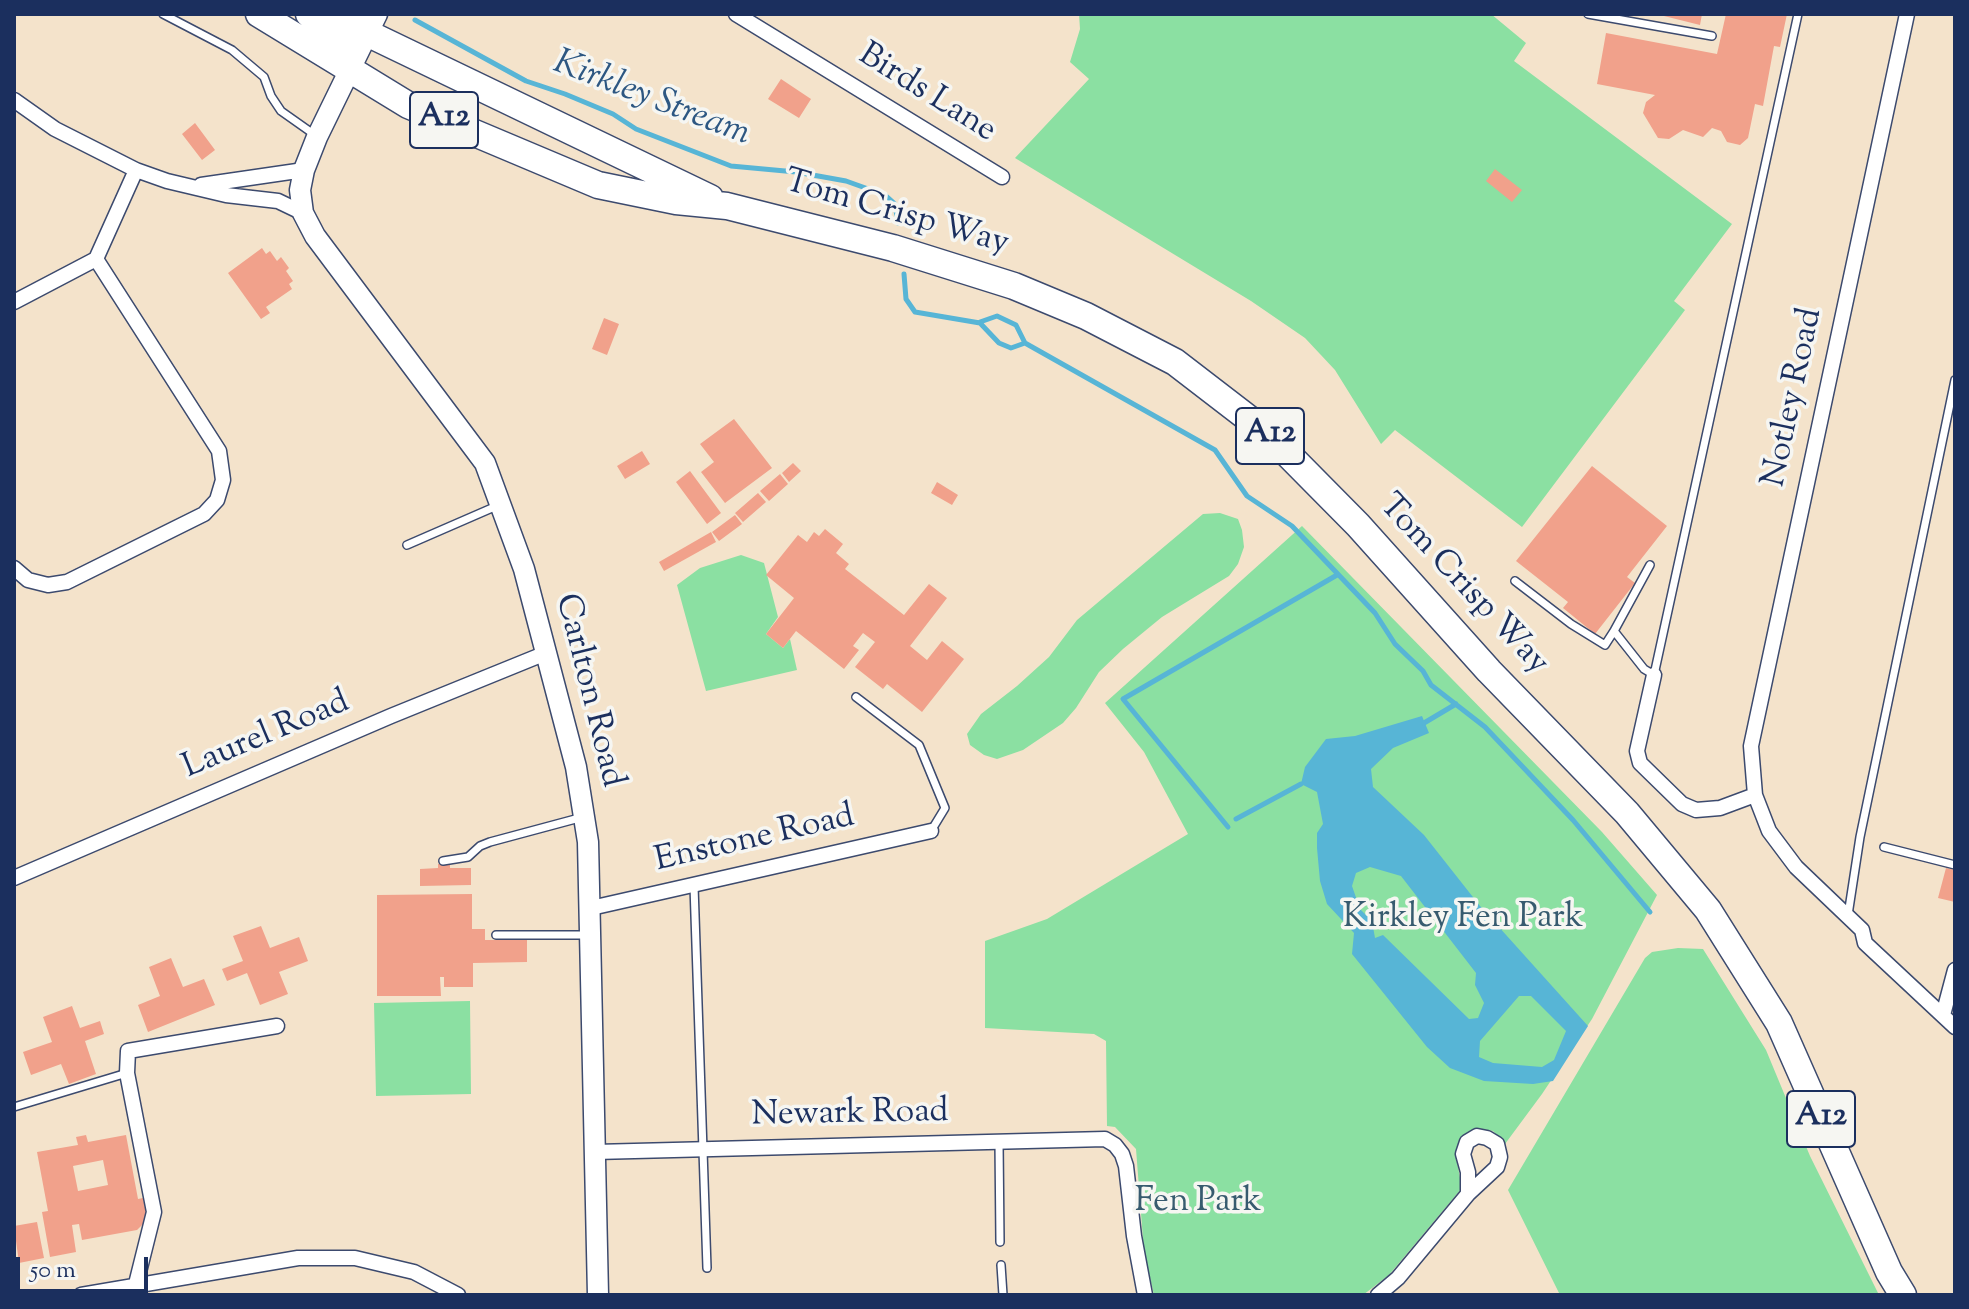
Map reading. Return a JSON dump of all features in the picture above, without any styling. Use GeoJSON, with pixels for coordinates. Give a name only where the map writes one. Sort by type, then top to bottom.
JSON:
{"type":"FeatureCollection","features":[{"type":"Feature","properties":{"kind":"highway","name":"Tom Crisp Way"},"geometry":{"type":"LineString","coordinates":[[259,14],[408,105],[598,185],[676,201],[727,206],[893,248],[1014,286],[1175,362],[1266,432],[1358,525],[1489,671],[1627,813],[1708,910],[1779,1023],[1889,1272],[1903,1295]]}},
{"type":"Feature","properties":{"kind":"highway"},"geometry":{"type":"LineString","coordinates":[[309,14],[346,40],[350,71]]}},
{"type":"Feature","properties":{"kind":"highway","name":"Tom Crisp Way"},"geometry":{"type":"LineString","coordinates":[[338,14],[373,24],[727,206]]}},
{"type":"Feature","properties":{"kind":"highway"},"geometry":{"type":"LineString","coordinates":[[373,24],[374,67],[519,140],[542,162]]}},
{"type":"Feature","properties":{"kind":"street","name":"Birds Lane"},"geometry":{"type":"LineString","coordinates":[[736,14],[1002,177]]}},
{"type":"Feature","properties":{"kind":"street","name":"Notley Road"},"geometry":{"type":"LineString","coordinates":[[1907,14],[1751,746],[1755,795],[1769,831],[1796,867],[1862,930],[1865,943],[1955,1027]]}},
{"type":"Feature","properties":{"kind":"street"},"geometry":{"type":"LineString","coordinates":[[303,213],[300,190],[304,170],[373,24]]}},
{"type":"Feature","properties":{"kind":"street"},"geometry":{"type":"LineString","coordinates":[[14,100],[55,129],[136,170],[226,195],[278,201],[303,213]]}},
{"type":"Feature","properties":{"kind":"street"},"geometry":{"type":"LineString","coordinates":[[14,302],[96,259],[136,170]]}},
{"type":"Feature","properties":{"kind":"street"},"geometry":{"type":"LineString","coordinates":[[188,186],[304,170]]}},
{"type":"Feature","properties":{"kind":"street","name":"Carlton Road"},"geometry":{"type":"LineString","coordinates":[[303,213],[315,236],[485,463],[524,569],[576,767],[585,816],[592,935],[598,1295]]}},
{"type":"Feature","properties":{"kind":"street"},"geometry":{"type":"LineString","coordinates":[[14,568],[28,580],[48,585],[67,582],[204,514],[217,500],[223,480],[219,451],[96,259]]}},
{"type":"Feature","properties":{"kind":"street","name":"Laurel Road"},"geometry":{"type":"LineString","coordinates":[[14,878],[546,653]]}},
{"type":"Feature","properties":{"kind":"street"},"geometry":{"type":"LineString","coordinates":[[1654,675],[1637,751],[1640,763],[1682,804],[1696,810],[1720,808],[1755,795]]}},
{"type":"Feature","properties":{"kind":"street","name":"Enstone Road"},"geometry":{"type":"LineString","coordinates":[[591,908],[931,831]]}},
{"type":"Feature","properties":{"kind":"street"},"geometry":{"type":"LineString","coordinates":[[1943,1015],[1955,970]]}},
{"type":"Feature","properties":{"kind":"street"},"geometry":{"type":"LineString","coordinates":[[136,1284],[154,1212],[127,1073],[128,1051],[277,1026]]}},
{"type":"Feature","properties":{"kind":"street","name":"Newark Road"},"geometry":{"type":"LineString","coordinates":[[595,1152],[1105,1139],[1115,1145],[1126,1166],[1145,1295]]}},
{"type":"Feature","properties":{"kind":"street"},"geometry":{"type":"LineString","coordinates":[[1378,1295],[1398,1278],[1468,1194]]}},
{"type":"Feature","properties":{"kind":"street"},"geometry":{"type":"LineString","coordinates":[[81,1295],[298,1258],[355,1258],[414,1272],[458,1295]]}},
{"type":"Feature","properties":{"kind":"lane"},"geometry":{"type":"LineString","coordinates":[[163,14],[232,50],[264,77],[281,111],[317,137]]}},
{"type":"Feature","properties":{"kind":"lane"},"geometry":{"type":"LineString","coordinates":[[1588,14],[1712,36]]}},
{"type":"Feature","properties":{"kind":"lane"},"geometry":{"type":"LineString","coordinates":[[1614,631],[1644,669],[1654,675],[1798,14]]}},
{"type":"Feature","properties":{"kind":"lane"},"geometry":{"type":"LineString","coordinates":[[1848,916],[1860,837],[1955,380]]}},
{"type":"Feature","properties":{"kind":"lane"},"geometry":{"type":"LineString","coordinates":[[407,545],[501,504]]}},
{"type":"Feature","properties":{"kind":"lane"},"geometry":{"type":"LineString","coordinates":[[1515,581],[1571,624],[1605,645],[1650,565]]}},
{"type":"Feature","properties":{"kind":"lane"},"geometry":{"type":"LineString","coordinates":[[856,697],[919,745],[945,808],[931,831]]}},
{"type":"Feature","properties":{"kind":"lane"},"geometry":{"type":"LineString","coordinates":[[443,861],[468,857],[490,842],[585,816]]}},
{"type":"Feature","properties":{"kind":"lane"},"geometry":{"type":"LineString","coordinates":[[1884,847],[1955,865]]}},
{"type":"Feature","properties":{"kind":"lane"},"geometry":{"type":"LineString","coordinates":[[694,886],[707,1268]]}},
{"type":"Feature","properties":{"kind":"lane"},"geometry":{"type":"LineString","coordinates":[[496,935],[592,935]]}},
{"type":"Feature","properties":{"kind":"lane"},"geometry":{"type":"LineString","coordinates":[[14,1107],[127,1073]]}},
{"type":"Feature","properties":{"kind":"lane"},"geometry":{"type":"LineString","coordinates":[[999,1142],[1000,1242]]}},
{"type":"Feature","properties":{"kind":"lane"},"geometry":{"type":"LineString","coordinates":[[1001,1265],[1003,1295]]}},
{"type":"Feature","properties":{"kind":"green space"},"geometry":{"type":"Polygon","coordinates":[[[1079,14],[1491,14],[1526,43],[1514,61],[1732,224],[1674,301],[1685,310],[1522,527],[1395,430],[1381,444],[1335,370],[1305,338],[1251,301],[1015,158],[1089,79],[1070,62],[1080,29],[1079,14]]]}},
{"type":"Feature","properties":{"kind":"green space"},"geometry":{"type":"Polygon","coordinates":[[[1220,513],[1238,519],[1242,530],[1244,547],[1238,564],[1229,576],[1162,617],[1123,649],[1099,672],[1063,723],[1023,750],[997,759],[984,755],[970,745],[967,734],[981,714],[1049,657],[1077,620],[1203,514],[1220,513]]]}},
{"type":"Feature","properties":{"kind":"green space","name":"Kirkley Fen Park"},"geometry":{"type":"Polygon","coordinates":[[[1302,526],[1602,832],[1657,895],[1592,1019],[1542,1094],[1505,1144],[1493,1131],[1476,1128],[1464,1136],[1456,1157],[1462,1188],[1389,1275],[1363,1295],[1154,1295],[1144,1252],[1136,1149],[1115,1127],[1107,1126],[1106,1041],[1094,1034],[985,1028],[985,941],[1047,919],[1188,834],[1144,752],[1105,703],[1302,526]]]}},
{"type":"Feature","properties":{"kind":"green space"},"geometry":{"type":"Polygon","coordinates":[[[741,555],[764,563],[778,617],[766,634],[783,648],[790,639],[797,670],[706,691],[677,585],[700,568],[741,555]]]}},
{"type":"Feature","properties":{"kind":"green space"},"geometry":{"type":"Polygon","coordinates":[[[1678,948],[1703,949],[1766,1050],[1810,1156],[1879,1295],[1560,1295],[1508,1190],[1645,958],[1652,952],[1678,948]]]}},
{"type":"Feature","properties":{"kind":"green space"},"geometry":{"type":"Polygon","coordinates":[[[470,1001],[471,1094],[376,1096],[374,1003],[470,1001]]]}},
{"type":"Feature","properties":{"kind":"water"},"geometry":{"type":"Polygon","coordinates":[[[1422,716],[1429,733],[1393,748],[1371,769],[1373,787],[1424,835],[1480,906],[1588,1026],[1553,1081],[1533,1084],[1484,1081],[1450,1068],[1427,1047],[1352,954],[1354,933],[1327,904],[1320,881],[1317,833],[1323,824],[1317,792],[1301,784],[1305,767],[1326,739],[1355,736],[1422,716]],[[1370,867],[1356,873],[1352,886],[1360,909],[1372,921],[1375,938],[1383,935],[1469,1019],[1478,1018],[1484,1003],[1475,985],[1476,973],[1401,876],[1370,867]],[[1519,996],[1480,1041],[1479,1057],[1493,1063],[1542,1067],[1554,1060],[1566,1031],[1531,996],[1519,996]]]}},
{"type":"Feature","properties":{"kind":"building"},"geometry":{"type":"Polygon","coordinates":[[[1656,14],[1702,14],[1700,25],[1656,14]]]}},
{"type":"Feature","properties":{"kind":"building"},"geometry":{"type":"Polygon","coordinates":[[[1726,14],[1787,14],[1780,47],[1774,46],[1763,106],[1755,104],[1748,138],[1740,145],[1727,142],[1721,131],[1712,128],[1703,137],[1683,130],[1669,139],[1658,138],[1643,113],[1646,102],[1655,95],[1597,84],[1606,33],[1717,54],[1726,14]]]}},
{"type":"Feature","properties":{"kind":"building"},"geometry":{"type":"Polygon","coordinates":[[[781,79],[811,99],[799,118],[768,99],[781,79]]]}},
{"type":"Feature","properties":{"kind":"building"},"geometry":{"type":"Polygon","coordinates":[[[195,123],[215,150],[202,160],[182,134],[195,123]]]}},
{"type":"Feature","properties":{"kind":"building"},"geometry":{"type":"Polygon","coordinates":[[[1495,169],[1522,190],[1512,202],[1486,181],[1495,169]]]}},
{"type":"Feature","properties":{"kind":"building"},"geometry":{"type":"Polygon","coordinates":[[[262,248],[266,254],[270,251],[277,261],[281,257],[293,281],[289,284],[292,289],[266,307],[270,313],[261,319],[228,273],[262,248]]]}},
{"type":"Feature","properties":{"kind":"building"},"geometry":{"type":"Polygon","coordinates":[[[604,318],[619,324],[607,355],[592,349],[604,318]]]}},
{"type":"Feature","properties":{"kind":"building"},"geometry":{"type":"Polygon","coordinates":[[[734,419],[772,468],[725,503],[701,472],[714,462],[700,444],[734,419]]]}},
{"type":"Feature","properties":{"kind":"building"},"geometry":{"type":"Polygon","coordinates":[[[642,451],[650,464],[625,479],[617,466],[642,451]]]}},
{"type":"Feature","properties":{"kind":"building"},"geometry":{"type":"Polygon","coordinates":[[[793,463],[801,471],[789,482],[782,473],[793,463]]]}},
{"type":"Feature","properties":{"kind":"building"},"geometry":{"type":"Polygon","coordinates":[[[1592,466],[1667,526],[1627,577],[1635,583],[1595,634],[1563,608],[1568,602],[1516,561],[1592,466]]]}},
{"type":"Feature","properties":{"kind":"building"},"geometry":{"type":"Polygon","coordinates":[[[690,471],[721,513],[707,524],[676,482],[690,471]]]}},
{"type":"Feature","properties":{"kind":"building"},"geometry":{"type":"Polygon","coordinates":[[[780,474],[788,484],[769,501],[760,491],[780,474]]]}},
{"type":"Feature","properties":{"kind":"building"},"geometry":{"type":"Polygon","coordinates":[[[937,482],[958,495],[952,505],[931,493],[937,482]]]}},
{"type":"Feature","properties":{"kind":"building"},"geometry":{"type":"Polygon","coordinates":[[[758,493],[766,502],[743,522],[735,513],[758,493]]]}},
{"type":"Feature","properties":{"kind":"building"},"geometry":{"type":"Polygon","coordinates":[[[735,515],[742,524],[719,541],[712,532],[735,515]]]}},
{"type":"Feature","properties":{"kind":"building"},"geometry":{"type":"Polygon","coordinates":[[[825,529],[843,544],[836,553],[849,564],[845,569],[904,615],[929,584],[947,598],[910,646],[927,660],[942,641],[964,659],[922,712],[887,684],[883,689],[855,667],[875,642],[863,633],[853,646],[859,650],[844,669],[796,631],[783,648],[766,634],[794,598],[766,575],[798,535],[807,542],[814,532],[819,536],[825,529]]]}},
{"type":"Feature","properties":{"kind":"building"},"geometry":{"type":"Polygon","coordinates":[[[711,532],[716,542],[664,571],[659,562],[711,532]]]}},
{"type":"Feature","properties":{"kind":"building"},"geometry":{"type":"Polygon","coordinates":[[[438,864],[450,864],[450,868],[471,868],[471,885],[420,886],[420,869],[438,868],[438,864]]]}},
{"type":"Feature","properties":{"kind":"building"},"geometry":{"type":"Polygon","coordinates":[[[1946,868],[1955,870],[1955,902],[1938,898],[1946,868]]]}},
{"type":"Feature","properties":{"kind":"building"},"geometry":{"type":"Polygon","coordinates":[[[472,894],[472,929],[485,929],[485,940],[527,940],[527,962],[473,963],[473,987],[444,987],[444,977],[440,977],[441,996],[377,996],[377,895],[472,894]]]}},
{"type":"Feature","properties":{"kind":"building"},"geometry":{"type":"Polygon","coordinates":[[[261,926],[270,948],[299,937],[308,961],[279,972],[288,994],[260,1005],[247,973],[227,981],[222,969],[243,961],[233,936],[261,926]]]}},
{"type":"Feature","properties":{"kind":"building"},"geometry":{"type":"Polygon","coordinates":[[[171,958],[183,987],[204,979],[215,1005],[148,1032],[138,1005],[160,996],[149,967],[171,958]]]}},
{"type":"Feature","properties":{"kind":"building"},"geometry":{"type":"Polygon","coordinates":[[[72,1006],[80,1028],[100,1021],[104,1034],[85,1041],[96,1074],[69,1084],[61,1064],[31,1075],[23,1052],[52,1042],[43,1017],[72,1006]]]}},
{"type":"Feature","properties":{"kind":"building"},"geometry":{"type":"Polygon","coordinates":[[[86,1135],[88,1142],[126,1135],[138,1199],[143,1198],[146,1213],[143,1224],[137,1230],[82,1240],[79,1224],[72,1225],[76,1252],[50,1257],[42,1212],[48,1211],[37,1152],[78,1145],[76,1137],[86,1135]],[[103,1160],[73,1166],[78,1191],[108,1185],[103,1160]]]}},
{"type":"Feature","properties":{"kind":"building"},"geometry":{"type":"Polygon","coordinates":[[[37,1222],[44,1258],[19,1263],[14,1226],[37,1222]]]}},
{"type":"Feature","properties":{"kind":"waterway","name":"Kirkley Stream"},"geometry":{"type":"LineString","coordinates":[[415,20],[526,81],[565,94],[613,114],[636,129],[731,166],[796,172],[846,181],[885,195],[895,204],[898,223]]}},
{"type":"Feature","properties":{"kind":"waterway"},"geometry":{"type":"LineString","coordinates":[[904,274],[906,299],[915,312],[980,323],[999,343],[1011,348],[1025,343],[1215,450],[1247,496],[1292,526],[1375,613],[1395,644],[1423,671],[1431,685],[1485,727],[1573,820],[1650,912]]}},
{"type":"Feature","properties":{"kind":"waterway"},"geometry":{"type":"LineString","coordinates":[[980,322],[997,316],[1016,325],[1025,343]]}},
{"type":"Feature","properties":{"kind":"waterway"},"geometry":{"type":"LineString","coordinates":[[1228,827],[1123,699],[1337,575]]}},
{"type":"Feature","properties":{"kind":"waterway"},"geometry":{"type":"LineString","coordinates":[[1424,723],[1456,704]]}},
{"type":"Feature","properties":{"kind":"waterway"},"geometry":{"type":"LineString","coordinates":[[1236,819],[1301,784]]}},
{"type":"Feature","properties":{"kind":"park label","name":"Fen Park"},"geometry":{"type":"Point","coordinates":[1198,1204]}}]}
